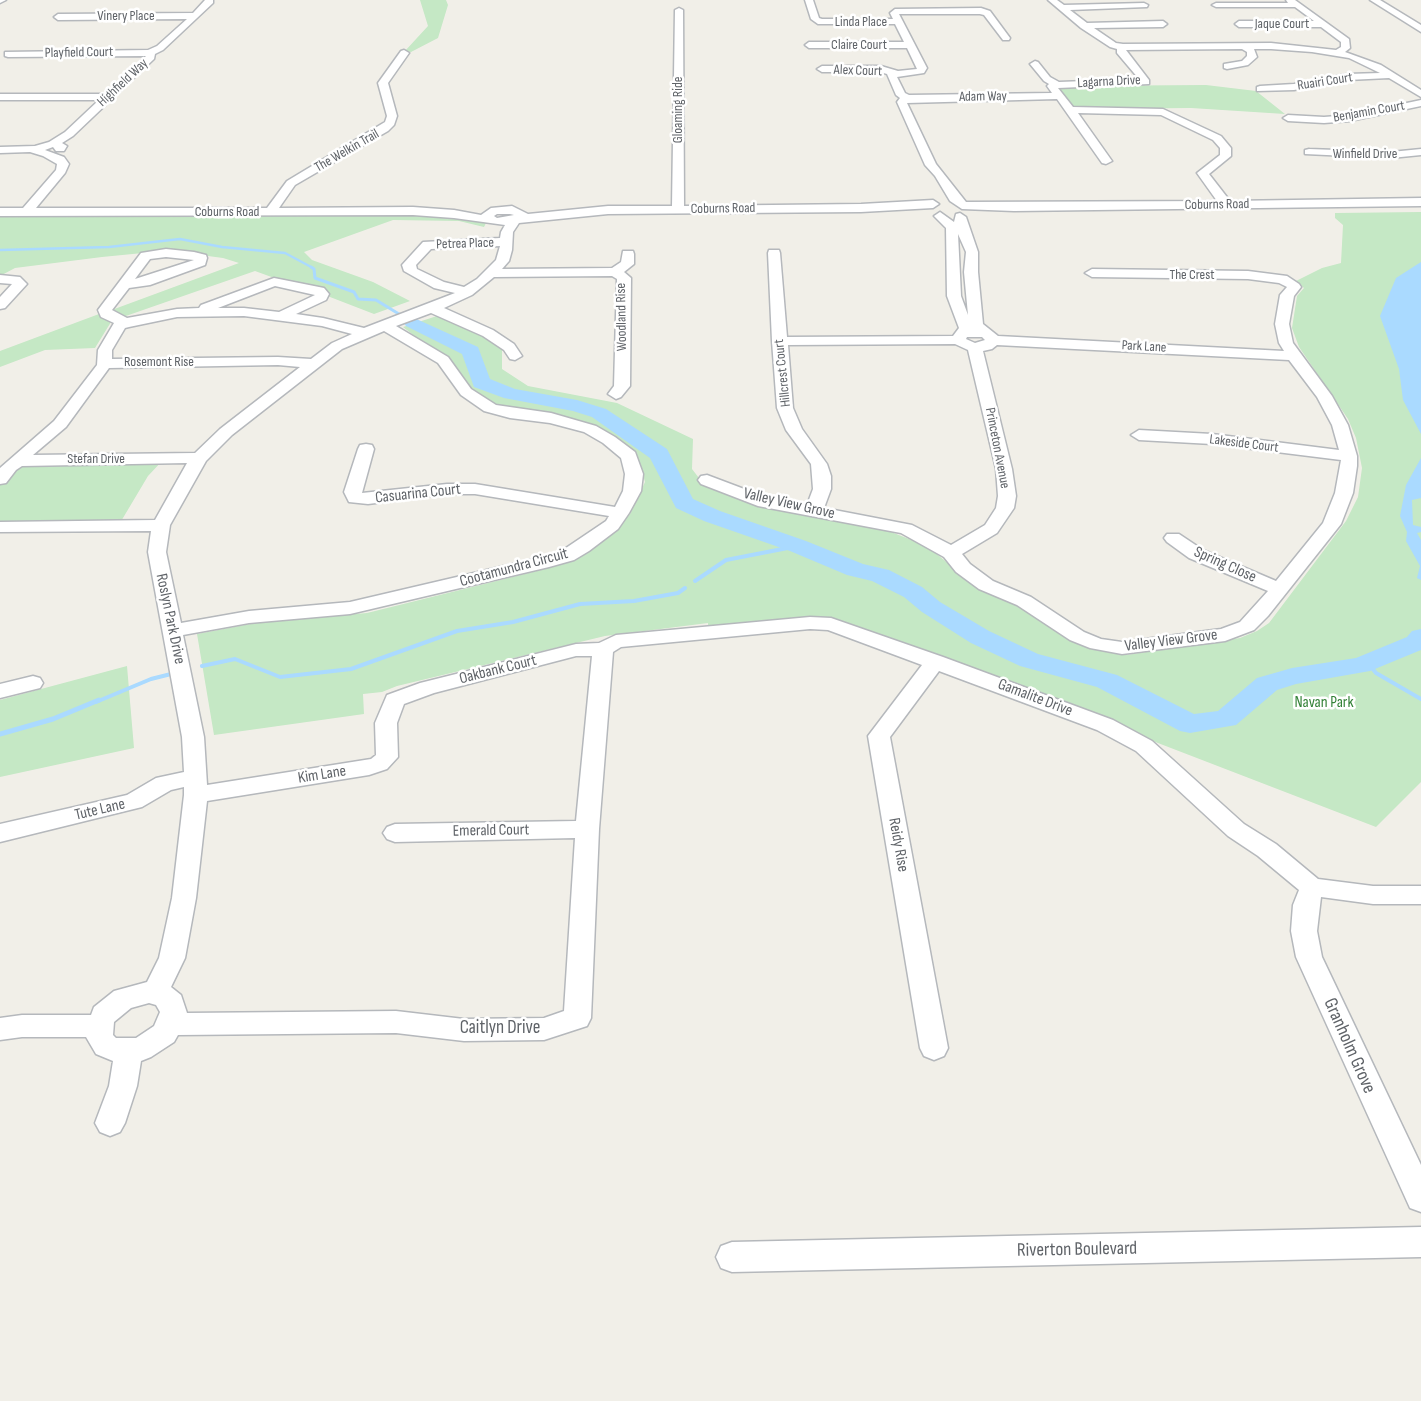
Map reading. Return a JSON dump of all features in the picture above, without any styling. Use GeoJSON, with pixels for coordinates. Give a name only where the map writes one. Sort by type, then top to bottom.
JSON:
{"type":"FeatureCollection","features":[{"type":"Feature","properties":{"kind":"street","name":"Highfield Way"},"geometry":{"type":"LineString","coordinates":[[49,148],[69,134],[151,57],[150,52],[160,48],[209,3],[209,0]]}},
{"type":"Feature","properties":{"kind":"street","name":"Linda Place"},"geometry":{"type":"LineString","coordinates":[[809,0],[817,20],[898,21]]}},
{"type":"Feature","properties":{"kind":"street"},"geometry":{"type":"LineString","coordinates":[[1052,0],[1084,26],[1113,45],[1123,47],[1294,47],[1338,53],[1366,62],[1421,94]]}},
{"type":"Feature","properties":{"kind":"street"},"geometry":{"type":"LineString","coordinates":[[1374,0],[1419,24]]}},
{"type":"Feature","properties":{"kind":"street"},"geometry":{"type":"LineString","coordinates":[[1390,0],[1419,24]]}},
{"type":"Feature","properties":{"kind":"street"},"geometry":{"type":"LineString","coordinates":[[1216,5],[1294,2],[1346,40],[1345,48],[1338,53]]}},
{"type":"Feature","properties":{"kind":"street"},"geometry":{"type":"LineString","coordinates":[[1062,8],[1144,5]]}},
{"type":"Feature","properties":{"kind":"street","name":"Gloaming Ride"},"geometry":{"type":"LineString","coordinates":[[678,209],[679,10]]}},
{"type":"Feature","properties":{"kind":"street"},"geometry":{"type":"LineString","coordinates":[[910,45],[895,12],[981,11],[987,13],[1006,38]]}},
{"type":"Feature","properties":{"kind":"street","name":"Vinery Place"},"geometry":{"type":"LineString","coordinates":[[58,17],[194,16]]}},
{"type":"Feature","properties":{"kind":"street"},"geometry":{"type":"LineString","coordinates":[[1084,26],[1163,24]]}},
{"type":"Feature","properties":{"kind":"street","name":"Jaque Court"},"geometry":{"type":"LineString","coordinates":[[1239,24],[1325,24]]}},
{"type":"Feature","properties":{"kind":"street","name":"Claire Court"},"geometry":{"type":"LineString","coordinates":[[809,46],[910,45]]}},
{"type":"Feature","properties":{"kind":"street","name":"Alex Court"},"geometry":{"type":"LineString","coordinates":[[822,69],[881,69],[894,73],[921,71],[910,45]]}},
{"type":"Feature","properties":{"kind":"street"},"geometry":{"type":"LineString","coordinates":[[1226,66],[1246,63],[1252,58],[1251,51],[1244,46]]}},
{"type":"Feature","properties":{"kind":"street","name":"Lagarna Drive"},"geometry":{"type":"LineString","coordinates":[[1123,47],[1120,51],[1146,82],[1056,84],[1052,86],[1058,96],[1067,108],[1074,110],[1163,112],[1216,138],[1226,148],[1225,156],[1203,173],[1206,180],[1227,205]]}},
{"type":"Feature","properties":{"kind":"street","name":"Playfield Court"},"geometry":{"type":"LineString","coordinates":[[8,54],[150,52]]}},
{"type":"Feature","properties":{"kind":"street","name":"The Welkin Trail"},"geometry":{"type":"LineString","coordinates":[[270,212],[291,183],[384,130],[390,123],[392,116],[382,83],[404,53]]}},
{"type":"Feature","properties":{"kind":"street"},"geometry":{"type":"LineString","coordinates":[[1035,64],[1047,80],[1056,84]]}},
{"type":"Feature","properties":{"kind":"street"},"geometry":{"type":"LineString","coordinates":[[779,341],[960,337],[966,329],[954,296],[952,227],[936,209],[937,194],[930,176],[931,166],[902,102],[907,98],[901,95],[891,74],[894,73]]}},
{"type":"Feature","properties":{"kind":"street","name":"Ruairi Court"},"geometry":{"type":"LineString","coordinates":[[1260,89],[1294,87],[1348,77],[1390,75]]}},
{"type":"Feature","properties":{"kind":"street","name":"Adam Way"},"geometry":{"type":"LineString","coordinates":[[907,98],[1058,96]]}},
{"type":"Feature","properties":{"kind":"street"},"geometry":{"type":"LineString","coordinates":[[0,97],[107,97]]}},
{"type":"Feature","properties":{"kind":"street","name":"Benjamin Court"},"geometry":{"type":"LineString","coordinates":[[1288,118],[1324,120],[1350,118],[1421,103]]}},
{"type":"Feature","properties":{"kind":"street"},"geometry":{"type":"LineString","coordinates":[[1074,110],[1072,115],[1106,161]]}},
{"type":"Feature","properties":{"kind":"street"},"geometry":{"type":"LineString","coordinates":[[26,212],[61,171],[63,164],[49,148]]}},
{"type":"Feature","properties":{"kind":"street"},"geometry":{"type":"LineString","coordinates":[[0,150],[49,148],[73,158],[75,169],[40,212]]}},
{"type":"Feature","properties":{"kind":"street","name":"Winfield Drive"},"geometry":{"type":"LineString","coordinates":[[1308,152],[1391,155],[1421,152]]}},
{"type":"Feature","properties":{"kind":"street","name":"Princeton Avenue"},"geometry":{"type":"LineString","coordinates":[[931,166],[940,174],[954,198],[964,210],[960,222],[972,252],[971,272],[976,325],[985,340],[1007,496],[1005,508],[991,529],[951,553]]}},
{"type":"Feature","properties":{"kind":"street","name":"Coburns Road"},"geometry":{"type":"LineString","coordinates":[[0,212],[413,211],[495,218],[512,225],[586,212],[678,209],[861,208],[964,210],[1014,207],[1421,202]]}},
{"type":"Feature","properties":{"kind":"street"},"geometry":{"type":"LineString","coordinates":[[495,218],[503,225],[512,225]]}},
{"type":"Feature","properties":{"kind":"street","name":"Roslyn Park Drive"},"geometry":{"type":"LineString","coordinates":[[155,993],[172,958],[184,898],[196,786],[193,737],[157,552],[161,525],[199,458],[226,432],[337,346],[365,333],[434,308],[467,292],[493,273],[502,261],[512,225]]}},
{"type":"Feature","properties":{"kind":"street","name":"Petrea Place"},"geometry":{"type":"LineString","coordinates":[[467,292],[438,285],[411,271],[409,265],[427,245],[512,225]]}},
{"type":"Feature","properties":{"kind":"street","name":"Hillcrest Court"},"geometry":{"type":"LineString","coordinates":[[774,253],[785,408],[794,430],[818,464],[822,476],[822,489],[814,511]]}},
{"type":"Feature","properties":{"kind":"street"},"geometry":{"type":"LineString","coordinates":[[125,284],[146,282],[196,264],[201,258],[173,254],[149,255],[144,258],[105,310],[106,314],[125,322]]}},
{"type":"Feature","properties":{"kind":"street"},"geometry":{"type":"LineString","coordinates":[[615,272],[627,264],[628,254]]}},
{"type":"Feature","properties":{"kind":"street","name":"Woodland Rise"},"geometry":{"type":"LineString","coordinates":[[493,273],[615,272],[624,278],[622,386],[616,394]]}},
{"type":"Feature","properties":{"kind":"street","name":"The Crest"},"geometry":{"type":"LineString","coordinates":[[1092,273],[1248,275],[1282,279],[1291,283]]}},
{"type":"Feature","properties":{"kind":"street"},"geometry":{"type":"LineString","coordinates":[[0,279],[15,280],[20,284],[0,305]]}},
{"type":"Feature","properties":{"kind":"street"},"geometry":{"type":"LineString","coordinates":[[202,311],[210,305],[274,282],[319,291],[322,294],[321,297],[282,316]]}},
{"type":"Feature","properties":{"kind":"street","name":"Valley View Grove"},"geometry":{"type":"LineString","coordinates":[[706,480],[764,502],[906,529],[951,553],[963,568],[986,584],[1024,601],[1077,636],[1097,644],[1122,648],[1225,635],[1247,626],[1261,612],[1332,524],[1344,493],[1349,456],[1340,425],[1328,403],[1286,343],[1282,324],[1287,295],[1294,287],[1291,283]]}},
{"type":"Feature","properties":{"kind":"street"},"geometry":{"type":"LineString","coordinates":[[434,308],[488,332],[509,347],[515,356]]}},
{"type":"Feature","properties":{"kind":"street"},"geometry":{"type":"LineString","coordinates":[[104,365],[105,350],[120,325],[125,322],[176,312],[202,311],[282,316],[323,322],[365,333]]}},
{"type":"Feature","properties":{"kind":"street","name":"Cootamundra Circuit"},"geometry":{"type":"LineString","coordinates":[[172,631],[249,617],[350,608],[542,563],[567,556],[584,547],[612,525],[632,491],[634,474],[628,456],[609,440],[590,429],[551,418],[510,413],[490,408],[466,392],[443,360],[400,321]]}},
{"type":"Feature","properties":{"kind":"street","name":"Park Lane"},"geometry":{"type":"LineString","coordinates":[[960,337],[971,332],[985,340],[1193,349],[1294,356]]}},
{"type":"Feature","properties":{"kind":"street","name":"Rosemont Rise"},"geometry":{"type":"LineString","coordinates":[[18,461],[29,448],[60,424],[104,365],[117,362],[259,361],[314,364]]}},
{"type":"Feature","properties":{"kind":"street","name":"Lakeside Court"},"geometry":{"type":"LineString","coordinates":[[1139,435],[1212,440],[1349,456]]}},
{"type":"Feature","properties":{"kind":"street","name":"Casuarina Court"},"geometry":{"type":"LineString","coordinates":[[366,449],[353,492],[355,498],[368,499],[447,489],[475,489],[620,513]]}},
{"type":"Feature","properties":{"kind":"street","name":"Stefan Drive"},"geometry":{"type":"LineString","coordinates":[[18,461],[42,459],[199,458]]}},
{"type":"Feature","properties":{"kind":"street"},"geometry":{"type":"LineString","coordinates":[[0,479],[10,466],[18,461]]}},
{"type":"Feature","properties":{"kind":"street"},"geometry":{"type":"LineString","coordinates":[[0,527],[161,525]]}},
{"type":"Feature","properties":{"kind":"street","name":"Spring Close"},"geometry":{"type":"LineString","coordinates":[[1173,538],[1196,554],[1279,588]]}},
{"type":"Feature","properties":{"kind":"street","name":"Gamalite Drive"},"geometry":{"type":"LineString","coordinates":[[603,649],[616,641],[810,623],[832,624],[1105,725],[1144,746],[1236,830],[1267,850],[1312,888]]}},
{"type":"Feature","properties":{"kind":"street","name":"Oakbank Court"},"geometry":{"type":"LineString","coordinates":[[395,700],[426,688],[576,650],[603,649]]}},
{"type":"Feature","properties":{"kind":"street","name":"Caitlyn Drive"},"geometry":{"type":"LineString","coordinates":[[171,1024],[396,1022],[464,1030],[544,1029],[577,1018],[586,829],[603,649]]}},
{"type":"Feature","properties":{"kind":"street","name":"Reidy Rise"},"geometry":{"type":"LineString","coordinates":[[934,1048],[879,736],[936,661]]}},
{"type":"Feature","properties":{"kind":"street"},"geometry":{"type":"LineString","coordinates":[[0,691],[33,683]]}},
{"type":"Feature","properties":{"kind":"street","name":"Kim Lane"},"geometry":{"type":"LineString","coordinates":[[196,786],[369,767],[379,764],[387,757],[386,723],[395,700]]}},
{"type":"Feature","properties":{"kind":"street","name":"Tute Lane"},"geometry":{"type":"LineString","coordinates":[[0,833],[134,802],[164,784],[196,786]]}},
{"type":"Feature","properties":{"kind":"street","name":"Emerald Court"},"geometry":{"type":"LineString","coordinates":[[394,833],[586,829]]}},
{"type":"Feature","properties":{"kind":"street"},"geometry":{"type":"LineString","coordinates":[[1312,888],[1373,895],[1421,895]]}},
{"type":"Feature","properties":{"kind":"street","name":"Granholm Grove"},"geometry":{"type":"LineString","coordinates":[[1312,888],[1306,905],[1304,931],[1309,957],[1421,1198]]}},
{"type":"Feature","properties":{"kind":"street"},"geometry":{"type":"LineString","coordinates":[[155,993],[165,996],[171,1003],[174,1012],[171,1024],[164,1034],[153,1043],[141,1049],[116,1050],[106,1046],[100,1038],[99,1026],[112,1006],[136,994],[155,993]]}},
{"type":"Feature","properties":{"kind":"street"},"geometry":{"type":"LineString","coordinates":[[0,1029],[22,1026],[99,1026]]}},
{"type":"Feature","properties":{"kind":"street"},"geometry":{"type":"LineString","coordinates":[[110,1123],[123,1086],[128,1051]]}},
{"type":"Feature","properties":{"kind":"street","name":"Riverton Boulevard"},"geometry":{"type":"LineString","coordinates":[[732,1257],[1421,1242]]}},
{"type":"Feature","properties":{"kind":"green space"},"geometry":{"type":"Polygon","coordinates":[[[420,0],[446,0],[448,5],[438,38],[411,52],[405,51],[428,26],[420,0]]]}},
{"type":"Feature","properties":{"kind":"green space"},"geometry":{"type":"Polygon","coordinates":[[[1206,85],[1256,91],[1285,114],[1191,108],[1085,109],[1074,107],[1058,88],[1065,86],[1206,85]]]}},
{"type":"Feature","properties":{"kind":"green space"},"geometry":{"type":"Polygon","coordinates":[[[416,211],[487,221],[484,227],[459,221],[393,220],[304,252],[312,260],[373,282],[410,301],[374,314],[330,297],[321,290],[277,279],[255,271],[123,317],[109,311],[239,263],[223,258],[193,254],[153,252],[102,257],[15,268],[0,276],[0,216],[416,211]]]}},
{"type":"Feature","properties":{"kind":"green space","name":"Navan Park"},"geometry":{"type":"Polygon","coordinates":[[[1421,212],[1421,782],[1376,827],[836,619],[818,618],[708,627],[708,623],[605,636],[397,686],[382,692],[363,694],[364,714],[214,735],[197,634],[261,622],[367,613],[553,567],[584,554],[613,533],[630,514],[645,482],[639,461],[605,433],[496,405],[476,395],[458,369],[442,353],[421,341],[403,327],[437,316],[474,330],[502,350],[502,369],[528,386],[617,403],[693,439],[692,469],[702,482],[763,506],[886,530],[927,546],[972,583],[1017,604],[1083,646],[1126,655],[1240,638],[1257,631],[1269,623],[1346,521],[1358,497],[1362,468],[1356,438],[1348,419],[1299,347],[1292,328],[1297,296],[1304,288],[1296,281],[1322,268],[1341,263],[1343,225],[1335,218],[1335,213],[1421,212]]]}},
{"type":"Feature","properties":{"kind":"green space"},"geometry":{"type":"Polygon","coordinates":[[[99,314],[111,322],[95,348],[45,350],[0,367],[0,351],[99,314]]]}},
{"type":"Feature","properties":{"kind":"green space"},"geometry":{"type":"Polygon","coordinates":[[[163,460],[148,476],[120,523],[0,522],[0,485],[13,468],[28,462],[163,460]]]}},
{"type":"Feature","properties":{"kind":"green space"},"geometry":{"type":"Polygon","coordinates":[[[127,666],[134,748],[0,777],[0,700],[127,666]]]}},
{"type":"Feature","properties":{"kind":"water"},"geometry":{"type":"Polygon","coordinates":[[[1421,262],[1421,434],[1403,400],[1399,369],[1380,316],[1396,278],[1421,262]]]}},
{"type":"Feature","properties":{"kind":"water"},"geometry":{"type":"Polygon","coordinates":[[[1421,458],[1421,498],[1412,500],[1413,525],[1421,527],[1421,532],[1417,533],[1421,540],[1421,580],[1417,578],[1420,566],[1406,541],[1407,532],[1400,516],[1406,485],[1421,458]]]}},
{"type":"Feature","properties":{"kind":"waterway"},"geometry":{"type":"LineString","coordinates":[[0,250],[109,247],[180,239],[222,247],[285,253],[313,268]]}},
{"type":"Feature","properties":{"kind":"waterway"},"geometry":{"type":"LineString","coordinates":[[311,267],[314,269],[315,278],[354,292],[358,299],[376,300],[412,322]]}},
{"type":"Feature","properties":{"kind":"waterway"},"geometry":{"type":"LineString","coordinates":[[412,322],[471,351],[481,383],[511,394],[577,406],[599,413],[659,454],[684,503],[712,516],[798,546],[856,570],[880,575],[913,592],[931,607],[980,637],[1029,660],[1107,681],[1190,724],[1226,719],[1267,684],[1292,676],[1361,665],[1416,643],[1421,637]]}},
{"type":"Feature","properties":{"kind":"waterway"},"geometry":{"type":"LineString","coordinates":[[695,581],[726,560],[798,546]]}},
{"type":"Feature","properties":{"kind":"waterway"},"geometry":{"type":"LineString","coordinates":[[202,666],[235,659],[280,677],[351,669],[457,631],[513,622],[580,604],[634,601],[678,593],[685,588]]}},
{"type":"Feature","properties":{"kind":"waterway"},"geometry":{"type":"LineString","coordinates":[[1367,662],[1376,673],[1421,699]]}},
{"type":"Feature","properties":{"kind":"waterway"},"geometry":{"type":"LineString","coordinates":[[96,702],[151,679],[175,673]]}},
{"type":"Feature","properties":{"kind":"waterway"},"geometry":{"type":"LineString","coordinates":[[0,734],[53,719],[99,700]]}}]}
